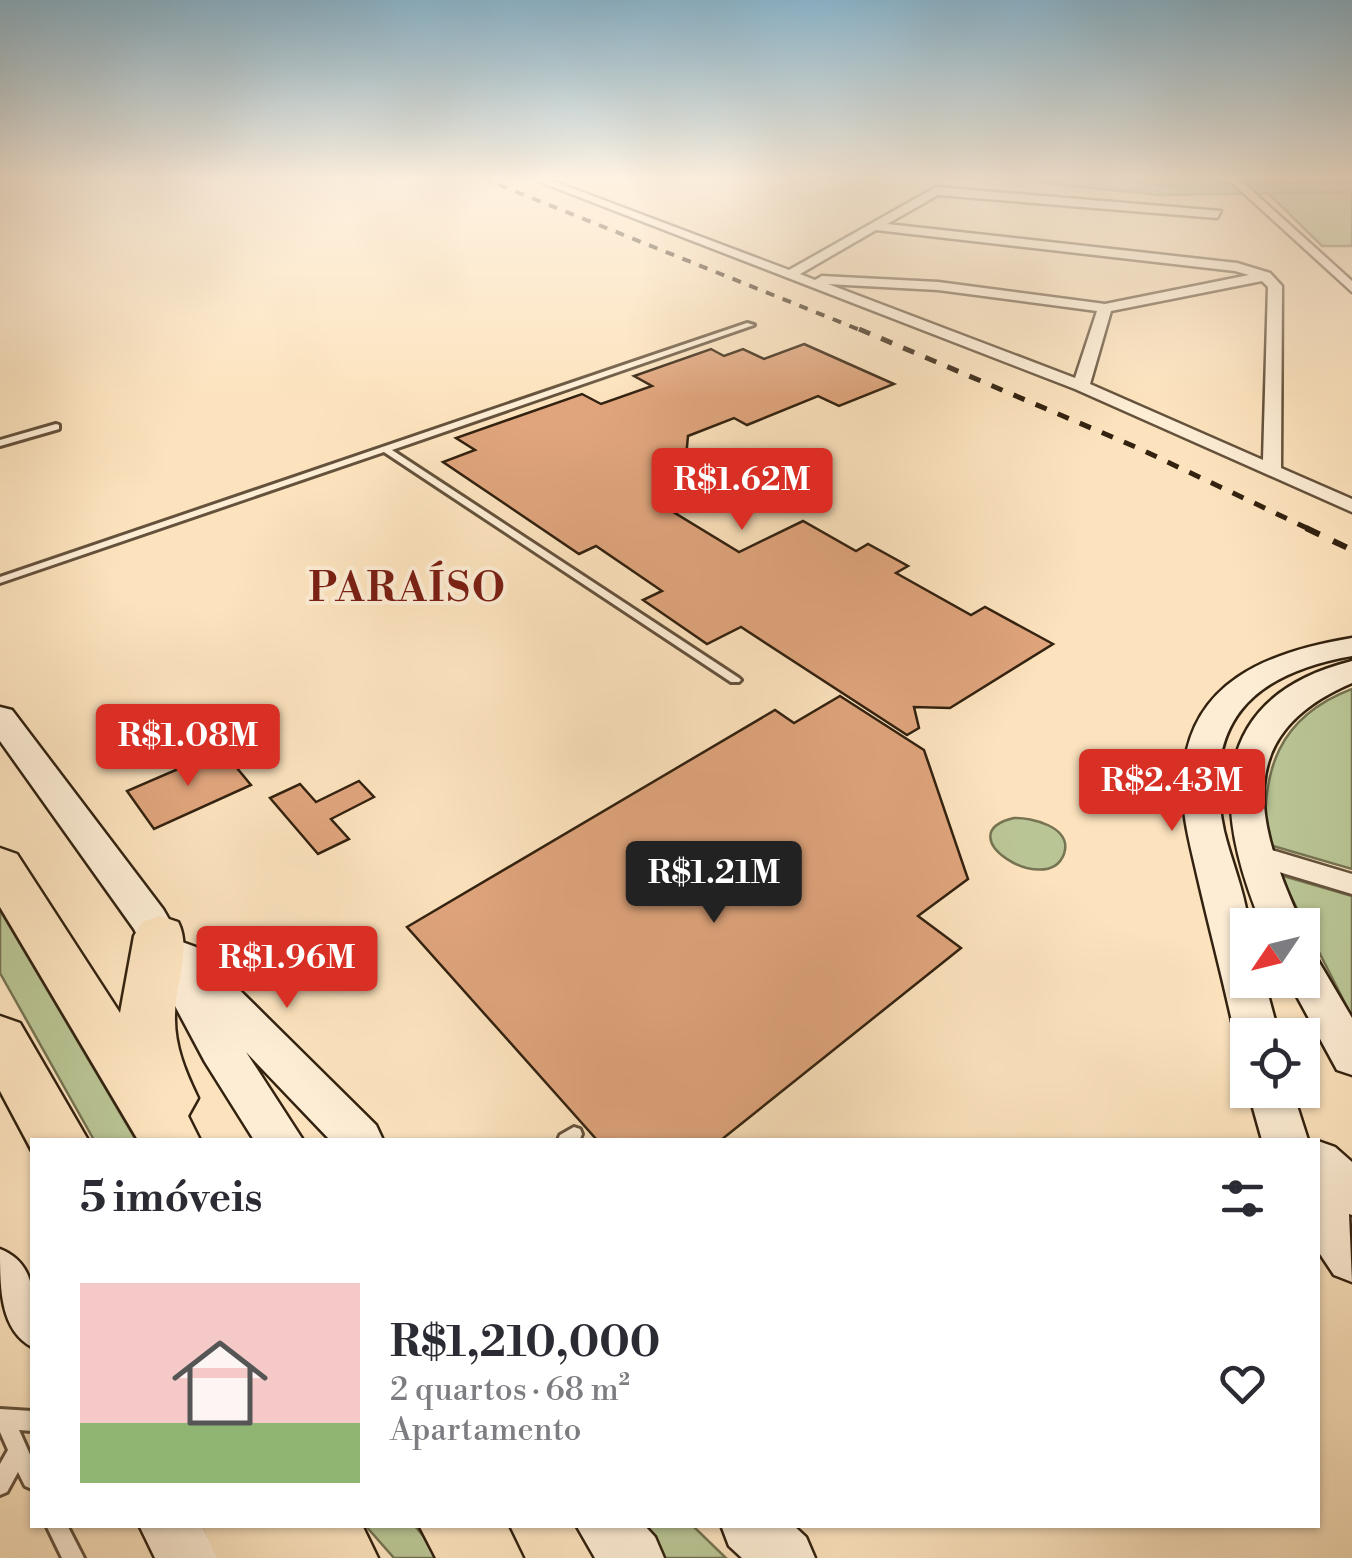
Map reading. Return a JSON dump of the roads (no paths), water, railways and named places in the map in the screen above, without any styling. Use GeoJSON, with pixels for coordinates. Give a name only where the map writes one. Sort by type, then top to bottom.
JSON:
{"type":"FeatureCollection","features":[{"type":"Feature","properties":{"kind":"highway"},"geometry":{"type":"LineString","coordinates":[[0,866],[169,1138]]}},
{"type":"Feature","properties":{"kind":"highway"},"geometry":{"type":"LineString","coordinates":[[160,936],[144,1020],[147,1047],[188,1138]]}},
{"type":"Feature","properties":{"kind":"highway"},"geometry":{"type":"LineString","coordinates":[[2,1042],[41,1138]]}},
{"type":"Feature","properties":{"kind":"highway"},"geometry":{"type":"LineString","coordinates":[[2,1042],[57,1138]]}},
{"type":"Feature","properties":{"kind":"highway"},"geometry":{"type":"LineString","coordinates":[[242,1528],[260,1558]]}},
{"type":"Feature","properties":{"kind":"highway"},"geometry":{"type":"LineString","coordinates":[[317,1528],[340,1558]]}},
{"type":"Feature","properties":{"kind":"highway"},"geometry":{"type":"LineString","coordinates":[[459,1528],[484,1558]]}},
{"type":"Feature","properties":{"kind":"main road"},"geometry":{"type":"LineString","coordinates":[[1253,1018],[1203,816],[1200,777],[1206,741],[1232,696],[1262,672],[1296,656],[1352,646]]}},
{"type":"Feature","properties":{"kind":"main road"},"geometry":{"type":"LineString","coordinates":[[1275,908],[1252,854],[1244,788],[1250,752],[1285,706],[1310,688],[1352,671]]}},
{"type":"Feature","properties":{"kind":"main road"},"geometry":{"type":"LineString","coordinates":[[0,716],[160,936],[220,1049],[279,1138]]}},
{"type":"Feature","properties":{"kind":"main road"},"geometry":{"type":"LineString","coordinates":[[160,936],[358,1138]]}},
{"type":"Feature","properties":{"kind":"main road"},"geometry":{"type":"LineString","coordinates":[[1319,998],[1352,1057]]}},
{"type":"Feature","properties":{"kind":"main road"},"geometry":{"type":"LineString","coordinates":[[1320,1164],[1352,1193]]}},
{"type":"Feature","properties":{"kind":"main road"},"geometry":{"type":"LineString","coordinates":[[1320,1215],[1352,1258]]}},
{"type":"Feature","properties":{"kind":"main road"},"geometry":{"type":"LineString","coordinates":[[0,1273],[30,1318]]}},
{"type":"Feature","properties":{"kind":"main road"},"geometry":{"type":"LineString","coordinates":[[170,1528],[188,1558]]}},
{"type":"Feature","properties":{"kind":"main road"},"geometry":{"type":"LineString","coordinates":[[608,1528],[634,1558]]}},
{"type":"Feature","properties":{"kind":"main road"},"geometry":{"type":"LineString","coordinates":[[753,1528],[785,1558]]}},
{"type":"Feature","properties":{"kind":"street"},"geometry":{"type":"LineString","coordinates":[[729,251],[1081,386],[1352,506]]}},
{"type":"Feature","properties":{"kind":"street"},"geometry":{"type":"LineString","coordinates":[[799,277],[836,251]]}},
{"type":"Feature","properties":{"kind":"street"},"geometry":{"type":"LineString","coordinates":[[1092,251],[1237,267],[1264,276],[1276,286],[1272,472]]}},
{"type":"Feature","properties":{"kind":"street"},"geometry":{"type":"LineString","coordinates":[[1312,251],[1352,288]]}},
{"type":"Feature","properties":{"kind":"street"},"geometry":{"type":"LineString","coordinates":[[799,277],[938,286],[1104,308],[1264,276]]}},
{"type":"Feature","properties":{"kind":"street"},"geometry":{"type":"LineString","coordinates":[[1081,386],[1104,308]]}},
{"type":"Feature","properties":{"kind":"street"},"geometry":{"type":"LineString","coordinates":[[1252,854],[1352,884]]}},
{"type":"Feature","properties":{"kind":"lane"},"geometry":{"type":"LineString","coordinates":[[0,580],[750,325]]}},
{"type":"Feature","properties":{"kind":"lane"},"geometry":{"type":"LineString","coordinates":[[0,442],[56,427]]}},
{"type":"Feature","properties":{"kind":"lane"},"geometry":{"type":"LineString","coordinates":[[384,448],[736,680]]}},
{"type":"Feature","properties":{"kind":"lane"},"geometry":{"type":"LineString","coordinates":[[30,1422],[4,1425],[30,1475]]}},
{"type":"Feature","properties":{"kind":"lane"},"geometry":{"type":"LineString","coordinates":[[0,1485],[18,1450]]}},
{"type":"Feature","properties":{"kind":"lane"},"geometry":{"type":"LineString","coordinates":[[58,1528],[73,1558]]}},
{"type":"Feature","properties":{"kind":"railway"},"geometry":{"type":"LineString","coordinates":[[663,251],[865,332]]}},
{"type":"Feature","properties":{"kind":"railway"},"geometry":{"type":"LineString","coordinates":[[859,329],[1138,448],[1311,530]]}},
{"type":"Feature","properties":{"kind":"railway"},"geometry":{"type":"LineString","coordinates":[[1306,528],[1352,550]]}},
{"type":"Feature","properties":{"kind":"district","name":"PARAÍSO"},"geometry":{"type":"Point","coordinates":[408,589]}}]}
